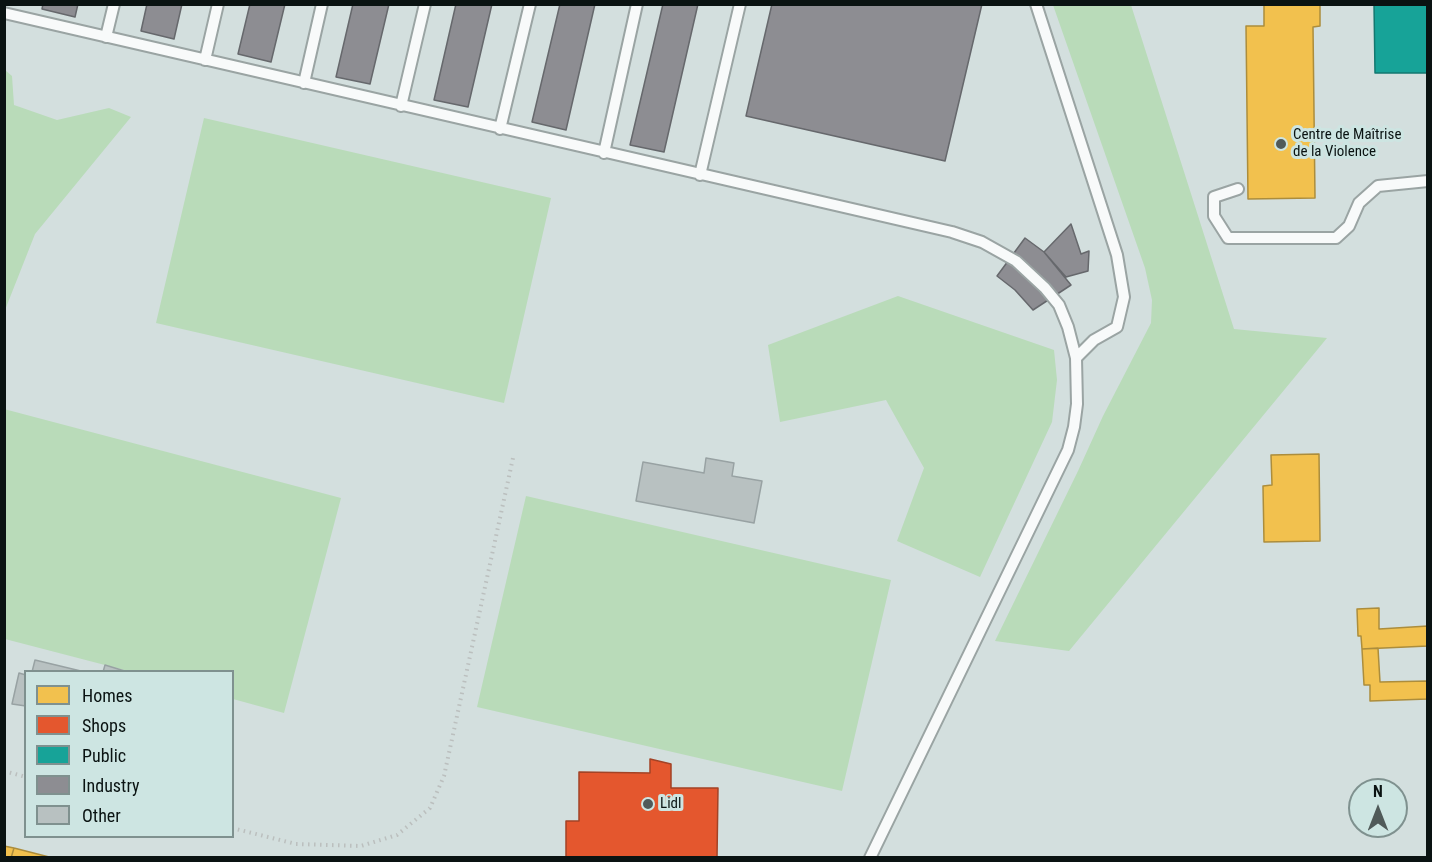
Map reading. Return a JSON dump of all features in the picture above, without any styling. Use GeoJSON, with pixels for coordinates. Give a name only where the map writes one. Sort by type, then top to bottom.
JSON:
{"type":"FeatureCollection","features":[{"type":"Feature","properties":{"kind":"lane"},"geometry":{"type":"LineString","coordinates":[[106,37],[114,4]]}},
{"type":"Feature","properties":{"kind":"lane"},"geometry":{"type":"LineString","coordinates":[[205,60],[218,4]]}},
{"type":"Feature","properties":{"kind":"lane"},"geometry":{"type":"LineString","coordinates":[[304,83],[322,4]]}},
{"type":"Feature","properties":{"kind":"lane"},"geometry":{"type":"LineString","coordinates":[[401,106],[425,4]]}},
{"type":"Feature","properties":{"kind":"lane"},"geometry":{"type":"LineString","coordinates":[[500,129],[530,4]]}},
{"type":"Feature","properties":{"kind":"lane"},"geometry":{"type":"LineString","coordinates":[[604,153],[637,4]]}},
{"type":"Feature","properties":{"kind":"lane"},"geometry":{"type":"LineString","coordinates":[[700,175],[740,4]]}},
{"type":"Feature","properties":{"kind":"lane"},"geometry":{"type":"LineString","coordinates":[[1036,4],[1118,255],[1124,297],[1117,327],[1094,340],[1076,358]]}},
{"type":"Feature","properties":{"kind":"lane"},"geometry":{"type":"LineString","coordinates":[[8,10],[106,37],[952,232],[982,242],[1016,261],[1045,288],[1062,312],[1076,358],[1077,404],[1068,450],[870,858]]}},
{"type":"Feature","properties":{"kind":"lane"},"geometry":{"type":"LineString","coordinates":[[1238,189],[1214,197],[1214,216],[1228,238],[1336,238],[1349,226],[1359,203],[1378,186],[1428,181]]}},
{"type":"Feature","properties":{"kind":"path"},"geometry":{"type":"LineString","coordinates":[[234,828],[296,844],[361,846],[397,835],[430,808],[444,776],[513,458]]}},
{"type":"Feature","properties":{"kind":"path"},"geometry":{"type":"LineString","coordinates":[[4,771],[24,776]]}},
{"type":"Feature","properties":{"kind":"green space"},"geometry":{"type":"Polygon","coordinates":[[[1053,5],[1131,5],[1234,329],[1327,338],[1069,651],[995,641],[1103,416],[1151,323],[1152,300],[1145,268],[1053,5]]]}},
{"type":"Feature","properties":{"kind":"green space"},"geometry":{"type":"Polygon","coordinates":[[[5,70],[12,76],[14,105],[57,120],[109,108],[131,117],[35,234],[5,310],[5,70]]]}},
{"type":"Feature","properties":{"kind":"green space"},"geometry":{"type":"Polygon","coordinates":[[[204,118],[551,198],[504,403],[156,323],[204,118]]]}},
{"type":"Feature","properties":{"kind":"green space"},"geometry":{"type":"Polygon","coordinates":[[[898,296],[1054,350],[1057,380],[1052,422],[980,577],[897,541],[924,468],[886,400],[780,422],[768,345],[898,296]]]}},
{"type":"Feature","properties":{"kind":"green space"},"geometry":{"type":"Polygon","coordinates":[[[4,409],[341,498],[284,713],[234,699],[234,670],[124,670],[5,639],[4,409]]]}},
{"type":"Feature","properties":{"kind":"green space"},"geometry":{"type":"Polygon","coordinates":[[[526,496],[891,580],[842,791],[477,707],[526,496]]]}},
{"type":"Feature","properties":{"kind":"building: Homes","name":"Centre de Maîtrise de la Violence"},"geometry":{"type":"Polygon","coordinates":[[[1264,4],[1320,4],[1320,26],[1313,27],[1315,198],[1248,199],[1246,26],[1264,26],[1264,4]]]}},
{"type":"Feature","properties":{"kind":"building: Homes"},"geometry":{"type":"Polygon","coordinates":[[[1319,454],[1320,541],[1264,542],[1263,486],[1272,485],[1271,455],[1319,454]]]}},
{"type":"Feature","properties":{"kind":"building: Homes"},"geometry":{"type":"Polygon","coordinates":[[[1379,608],[1379,629],[1428,626],[1428,646],[1362,649],[1361,636],[1358,636],[1357,609],[1379,608]]]}},
{"type":"Feature","properties":{"kind":"building: Homes"},"geometry":{"type":"Polygon","coordinates":[[[1378,648],[1380,682],[1428,681],[1428,699],[1370,701],[1370,685],[1364,685],[1362,649],[1378,648]]]}},
{"type":"Feature","properties":{"kind":"building: Homes"},"geometry":{"type":"Polygon","coordinates":[[[4,846],[14,848],[11,858],[4,858],[4,846]]]}},
{"type":"Feature","properties":{"kind":"building: Homes"},"geometry":{"type":"Polygon","coordinates":[[[14,848],[53,858],[11,858],[14,848]]]}},
{"type":"Feature","properties":{"kind":"building: Shops","name":"Lidl"},"geometry":{"type":"Polygon","coordinates":[[[650,759],[671,764],[671,788],[718,788],[717,858],[566,858],[566,821],[579,821],[579,772],[650,773],[650,759]]]}},
{"type":"Feature","properties":{"kind":"building: Public"},"geometry":{"type":"Polygon","coordinates":[[[1374,4],[1428,4],[1428,73],[1375,73],[1374,4]]]}},
{"type":"Feature","properties":{"kind":"building: Industry"},"geometry":{"type":"Polygon","coordinates":[[[43,4],[78,4],[75,17],[42,9],[43,4]]]}},
{"type":"Feature","properties":{"kind":"building: Industry"},"geometry":{"type":"Polygon","coordinates":[[[147,4],[182,4],[174,39],[141,31],[147,4]]]}},
{"type":"Feature","properties":{"kind":"building: Industry"},"geometry":{"type":"Polygon","coordinates":[[[250,4],[285,4],[271,62],[238,54],[250,4]]]}},
{"type":"Feature","properties":{"kind":"building: Industry"},"geometry":{"type":"Polygon","coordinates":[[[353,4],[389,4],[370,84],[336,77],[353,4]]]}},
{"type":"Feature","properties":{"kind":"building: Industry"},"geometry":{"type":"Polygon","coordinates":[[[456,4],[492,4],[468,107],[434,100],[456,4]]]}},
{"type":"Feature","properties":{"kind":"building: Industry"},"geometry":{"type":"Polygon","coordinates":[[[560,4],[595,4],[566,130],[532,122],[560,4]]]}},
{"type":"Feature","properties":{"kind":"building: Industry"},"geometry":{"type":"Polygon","coordinates":[[[663,4],[698,4],[664,152],[630,145],[663,4]]]}},
{"type":"Feature","properties":{"kind":"building: Industry"},"geometry":{"type":"Polygon","coordinates":[[[772,4],[982,4],[945,161],[746,116],[772,4]]]}},
{"type":"Feature","properties":{"kind":"building: Industry"},"geometry":{"type":"Polygon","coordinates":[[[1071,224],[1081,254],[1089,251],[1088,271],[1066,277],[1044,252],[1071,224]]]}},
{"type":"Feature","properties":{"kind":"building: Industry"},"geometry":{"type":"Polygon","coordinates":[[[1025,238],[1044,252],[1071,285],[1033,310],[1015,290],[997,276],[1025,238]]]}},
{"type":"Feature","properties":{"kind":"building: Other"},"geometry":{"type":"Polygon","coordinates":[[[706,458],[734,463],[732,476],[762,481],[754,523],[636,501],[643,462],[704,473],[706,458]]]}},
{"type":"Feature","properties":{"kind":"building: Other"},"geometry":{"type":"Polygon","coordinates":[[[35,660],[77,670],[32,670],[35,660]]]}},
{"type":"Feature","properties":{"kind":"building: Other"},"geometry":{"type":"Polygon","coordinates":[[[105,665],[121,670],[104,670],[105,665]]]}},
{"type":"Feature","properties":{"kind":"building: Other"},"geometry":{"type":"Polygon","coordinates":[[[19,673],[24,674],[24,706],[12,704],[19,673]]]}},
{"type":"Feature","properties":{"kind":"place","name":"Centre de Maîtrise de la Violence"},"geometry":{"type":"Point","coordinates":[1281,144]}},
{"type":"Feature","properties":{"kind":"place","name":"Lidl"},"geometry":{"type":"Point","coordinates":[648,804]}}]}
